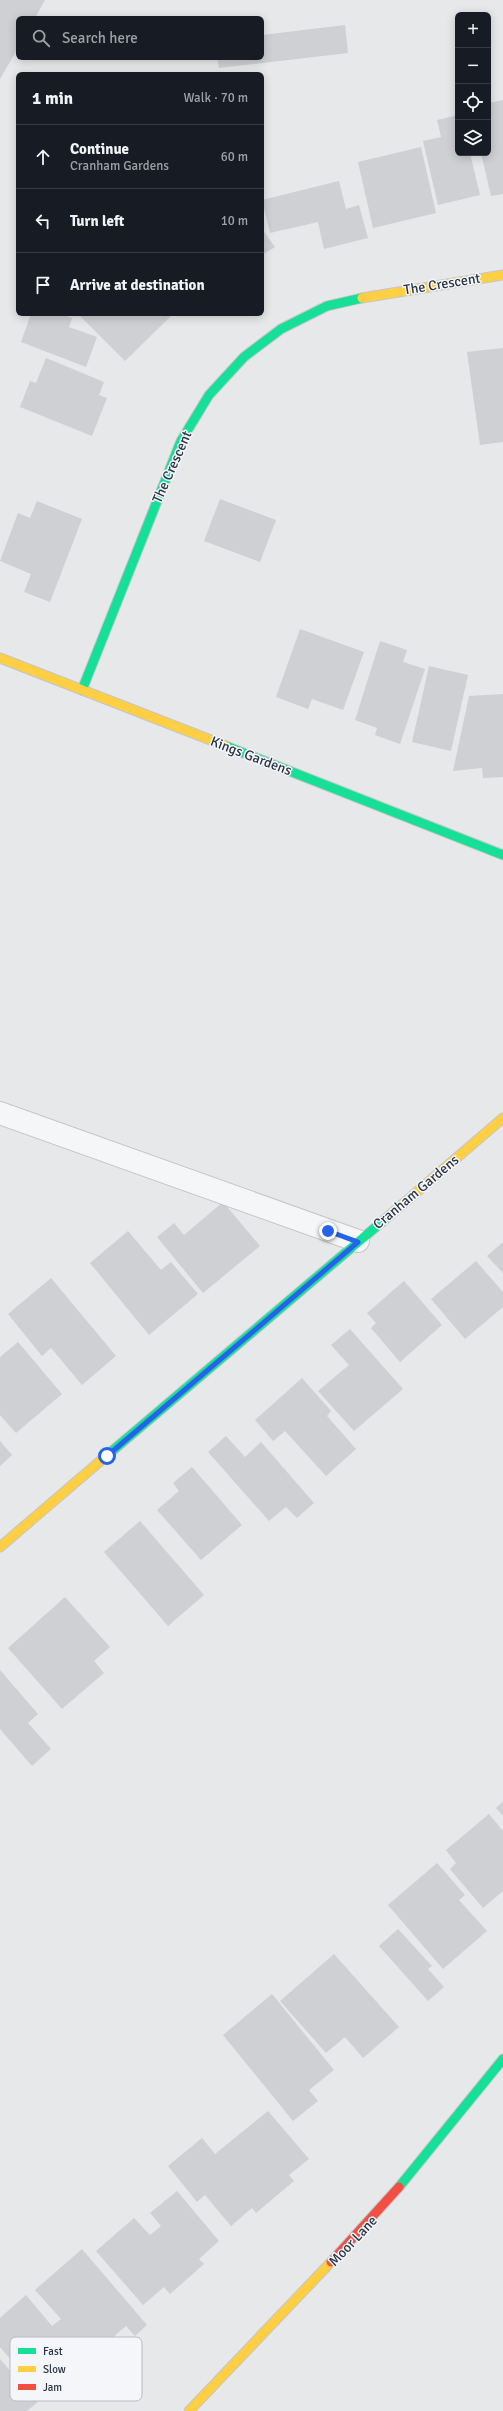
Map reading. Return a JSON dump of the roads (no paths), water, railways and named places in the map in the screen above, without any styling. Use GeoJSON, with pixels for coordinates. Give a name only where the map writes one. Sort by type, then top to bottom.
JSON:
{"type":"FeatureCollection","features":[{"type":"Feature","properties":{"kind":"street","name":"The Crescent"},"geometry":{"type":"LineString","coordinates":[[82,690],[181,441],[209,395],[244,356],[280,329],[327,306],[371,296],[503,275]]}},
{"type":"Feature","properties":{"kind":"street","name":"Kings Gardens"},"geometry":{"type":"LineString","coordinates":[[0,658],[503,855]]}},
{"type":"Feature","properties":{"kind":"street","name":"Cranham Gardens"},"geometry":{"type":"LineString","coordinates":[[0,1547],[503,1118]]}},
{"type":"Feature","properties":{"kind":"street","name":"Moor Lane"},"geometry":{"type":"LineString","coordinates":[[189,2411],[346,2249],[404,2185],[467,2108],[503,2059]]}},
{"type":"Feature","properties":{"kind":"lane"},"geometry":{"type":"LineString","coordinates":[[0,1113],[358,1242]]}}]}
